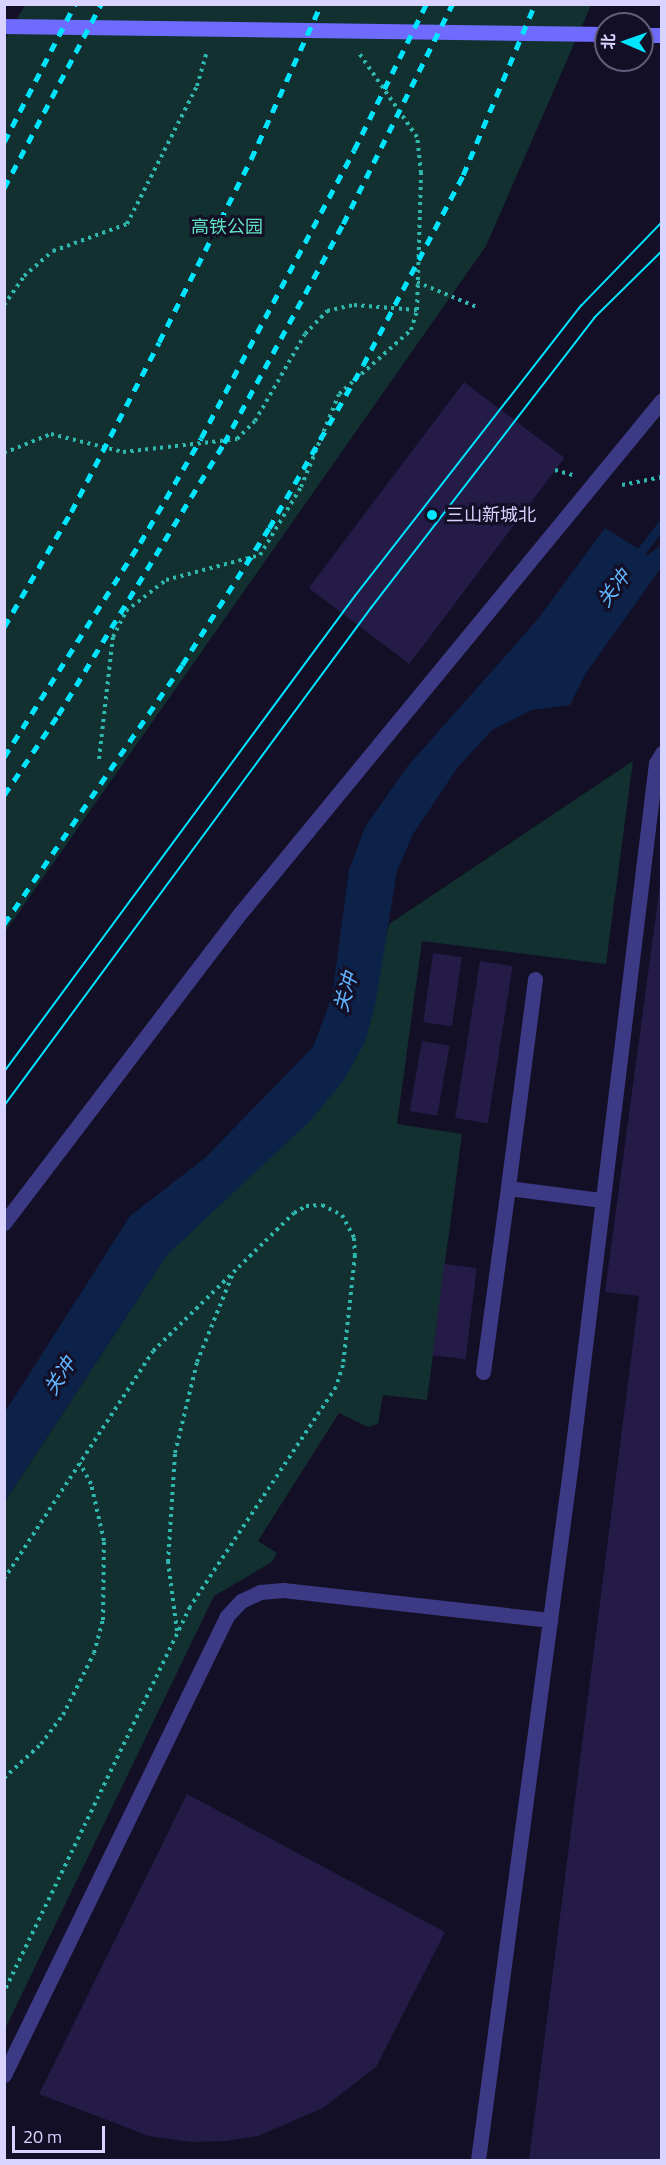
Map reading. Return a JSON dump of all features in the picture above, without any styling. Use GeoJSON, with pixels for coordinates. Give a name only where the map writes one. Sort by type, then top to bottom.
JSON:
{"type":"FeatureCollection","features":[{"type":"Feature","properties":{"kind":"main road"},"geometry":{"type":"LineString","coordinates":[[4,26],[594,34]]}},
{"type":"Feature","properties":{"kind":"street"},"geometry":{"type":"LineString","coordinates":[[4,1223],[242,911],[662,400]]}},
{"type":"Feature","properties":{"kind":"street"},"geometry":{"type":"LineString","coordinates":[[478,2160],[550,1620],[656,763],[662,753]]}},
{"type":"Feature","properties":{"kind":"street"},"geometry":{"type":"LineString","coordinates":[[483,1372],[535,979]]}},
{"type":"Feature","properties":{"kind":"street"},"geometry":{"type":"LineString","coordinates":[[508,1188],[602,1200]]}},
{"type":"Feature","properties":{"kind":"street"},"geometry":{"type":"LineString","coordinates":[[4,2075],[222,1626],[241,1601],[260,1592],[283,1590],[550,1620]]}},
{"type":"Feature","properties":{"kind":"path"},"geometry":{"type":"LineString","coordinates":[[4,305],[24,276],[53,251],[127,224],[197,86],[211,42]]}},
{"type":"Feature","properties":{"kind":"path"},"geometry":{"type":"LineString","coordinates":[[99,759],[113,636],[126,611],[166,580],[260,555],[302,487],[339,394],[411,330],[417,310],[420,173],[417,137],[357,50]]}},
{"type":"Feature","properties":{"kind":"path"},"geometry":{"type":"LineString","coordinates":[[417,282],[479,308]]}},
{"type":"Feature","properties":{"kind":"path"},"geometry":{"type":"LineString","coordinates":[[4,453],[51,434],[123,452],[237,439],[255,421],[305,334],[327,311],[354,305],[417,310]]}},
{"type":"Feature","properties":{"kind":"path"},"geometry":{"type":"LineString","coordinates":[[4,1579],[153,1351],[235,1270],[306,1206],[333,1209],[342,1215],[354,1238],[343,1365],[336,1387],[177,1632],[4,1992]]}},
{"type":"Feature","properties":{"kind":"path"},"geometry":{"type":"LineString","coordinates":[[177,1632],[168,1562],[175,1453],[197,1362],[235,1270]]}},
{"type":"Feature","properties":{"kind":"path"},"geometry":{"type":"LineString","coordinates":[[4,1778],[41,1744],[63,1715],[94,1653],[103,1620],[104,1541],[94,1494],[80,1462]]}},
{"type":"Feature","properties":{"kind":"green space","name":"高铁公园"},"geometry":{"type":"Polygon","coordinates":[[[25,5],[591,5],[486,246],[5,932],[4,41],[25,5]]]}},
{"type":"Feature","properties":{"kind":"green space"},"geometry":{"type":"Polygon","coordinates":[[[633,761],[606,964],[422,941],[397,1124],[462,1134],[427,1400],[383,1395],[378,1424],[368,1427],[339,1413],[258,1541],[277,1553],[272,1562],[214,1596],[5,2029],[5,1501],[167,1255],[365,1042],[389,924],[633,761]]]}},
{"type":"Feature","properties":{"kind":"water"},"geometry":{"type":"Polygon","coordinates":[[[605,528],[648,555],[661,545],[661,568],[586,673],[570,705],[532,710],[492,730],[458,767],[413,834],[397,871],[375,1006],[365,1042],[344,1080],[310,1121],[167,1255],[5,1501],[5,1412],[130,1216],[205,1158],[313,1047],[332,997],[349,870],[365,827],[407,767],[538,619],[605,528]]]}},
{"type":"Feature","properties":{"kind":"building"},"geometry":{"type":"Polygon","coordinates":[[[464,382],[565,458],[409,664],[309,588],[464,382]]]}},
{"type":"Feature","properties":{"kind":"building"},"geometry":{"type":"Polygon","coordinates":[[[662,870],[662,2160],[529,2160],[639,1296],[605,1292],[662,870]]]}},
{"type":"Feature","properties":{"kind":"building"},"geometry":{"type":"Polygon","coordinates":[[[433,953],[462,957],[452,1026],[423,1022],[433,953]]]}},
{"type":"Feature","properties":{"kind":"building"},"geometry":{"type":"Polygon","coordinates":[[[480,961],[513,966],[488,1123],[455,1118],[480,961]]]}},
{"type":"Feature","properties":{"kind":"building"},"geometry":{"type":"Polygon","coordinates":[[[422,1041],[450,1046],[437,1116],[410,1111],[422,1041]]]}},
{"type":"Feature","properties":{"kind":"building"},"geometry":{"type":"Polygon","coordinates":[[[444,1264],[477,1268],[466,1359],[433,1355],[444,1264]]]}},
{"type":"Feature","properties":{"kind":"building"},"geometry":{"type":"Polygon","coordinates":[[[187,1794],[445,1932],[376,2067],[323,2108],[258,2136],[226,2141],[191,2142],[149,2136],[39,2094],[187,1794]]]}},
{"type":"Feature","properties":{"kind":"waterway","name":"关冲"},"geometry":{"type":"LineString","coordinates":[[635,559],[662,524]]}},
{"type":"Feature","properties":{"kind":"tram line"},"geometry":{"type":"LineString","coordinates":[[4,1072],[355,596],[581,306],[662,222]]}},
{"type":"Feature","properties":{"kind":"tram line"},"geometry":{"type":"LineString","coordinates":[[4,1106],[371,608],[594,318],[662,251]]}},
{"type":"Feature","properties":{"kind":"railway"},"geometry":{"type":"LineString","coordinates":[[4,142],[75,4]]}},
{"type":"Feature","properties":{"kind":"railway"},"geometry":{"type":"LineString","coordinates":[[4,188],[101,4]]}},
{"type":"Feature","properties":{"kind":"railway"},"geometry":{"type":"LineString","coordinates":[[4,627],[71,512],[159,342],[251,159],[321,4]]}},
{"type":"Feature","properties":{"kind":"railway"},"geometry":{"type":"LineString","coordinates":[[4,757],[140,543],[201,438],[354,150],[426,4]]}},
{"type":"Feature","properties":{"kind":"railway"},"geometry":{"type":"LineString","coordinates":[[4,795],[58,715],[224,443],[343,224],[452,4]]}},
{"type":"Feature","properties":{"kind":"railway"},"geometry":{"type":"LineString","coordinates":[[4,924],[182,665],[269,528],[363,365],[463,175],[535,4]]}},
{"type":"Feature","properties":{"kind":"place","name":"三山新城北"},"geometry":{"type":"Point","coordinates":[432,515]}}]}
